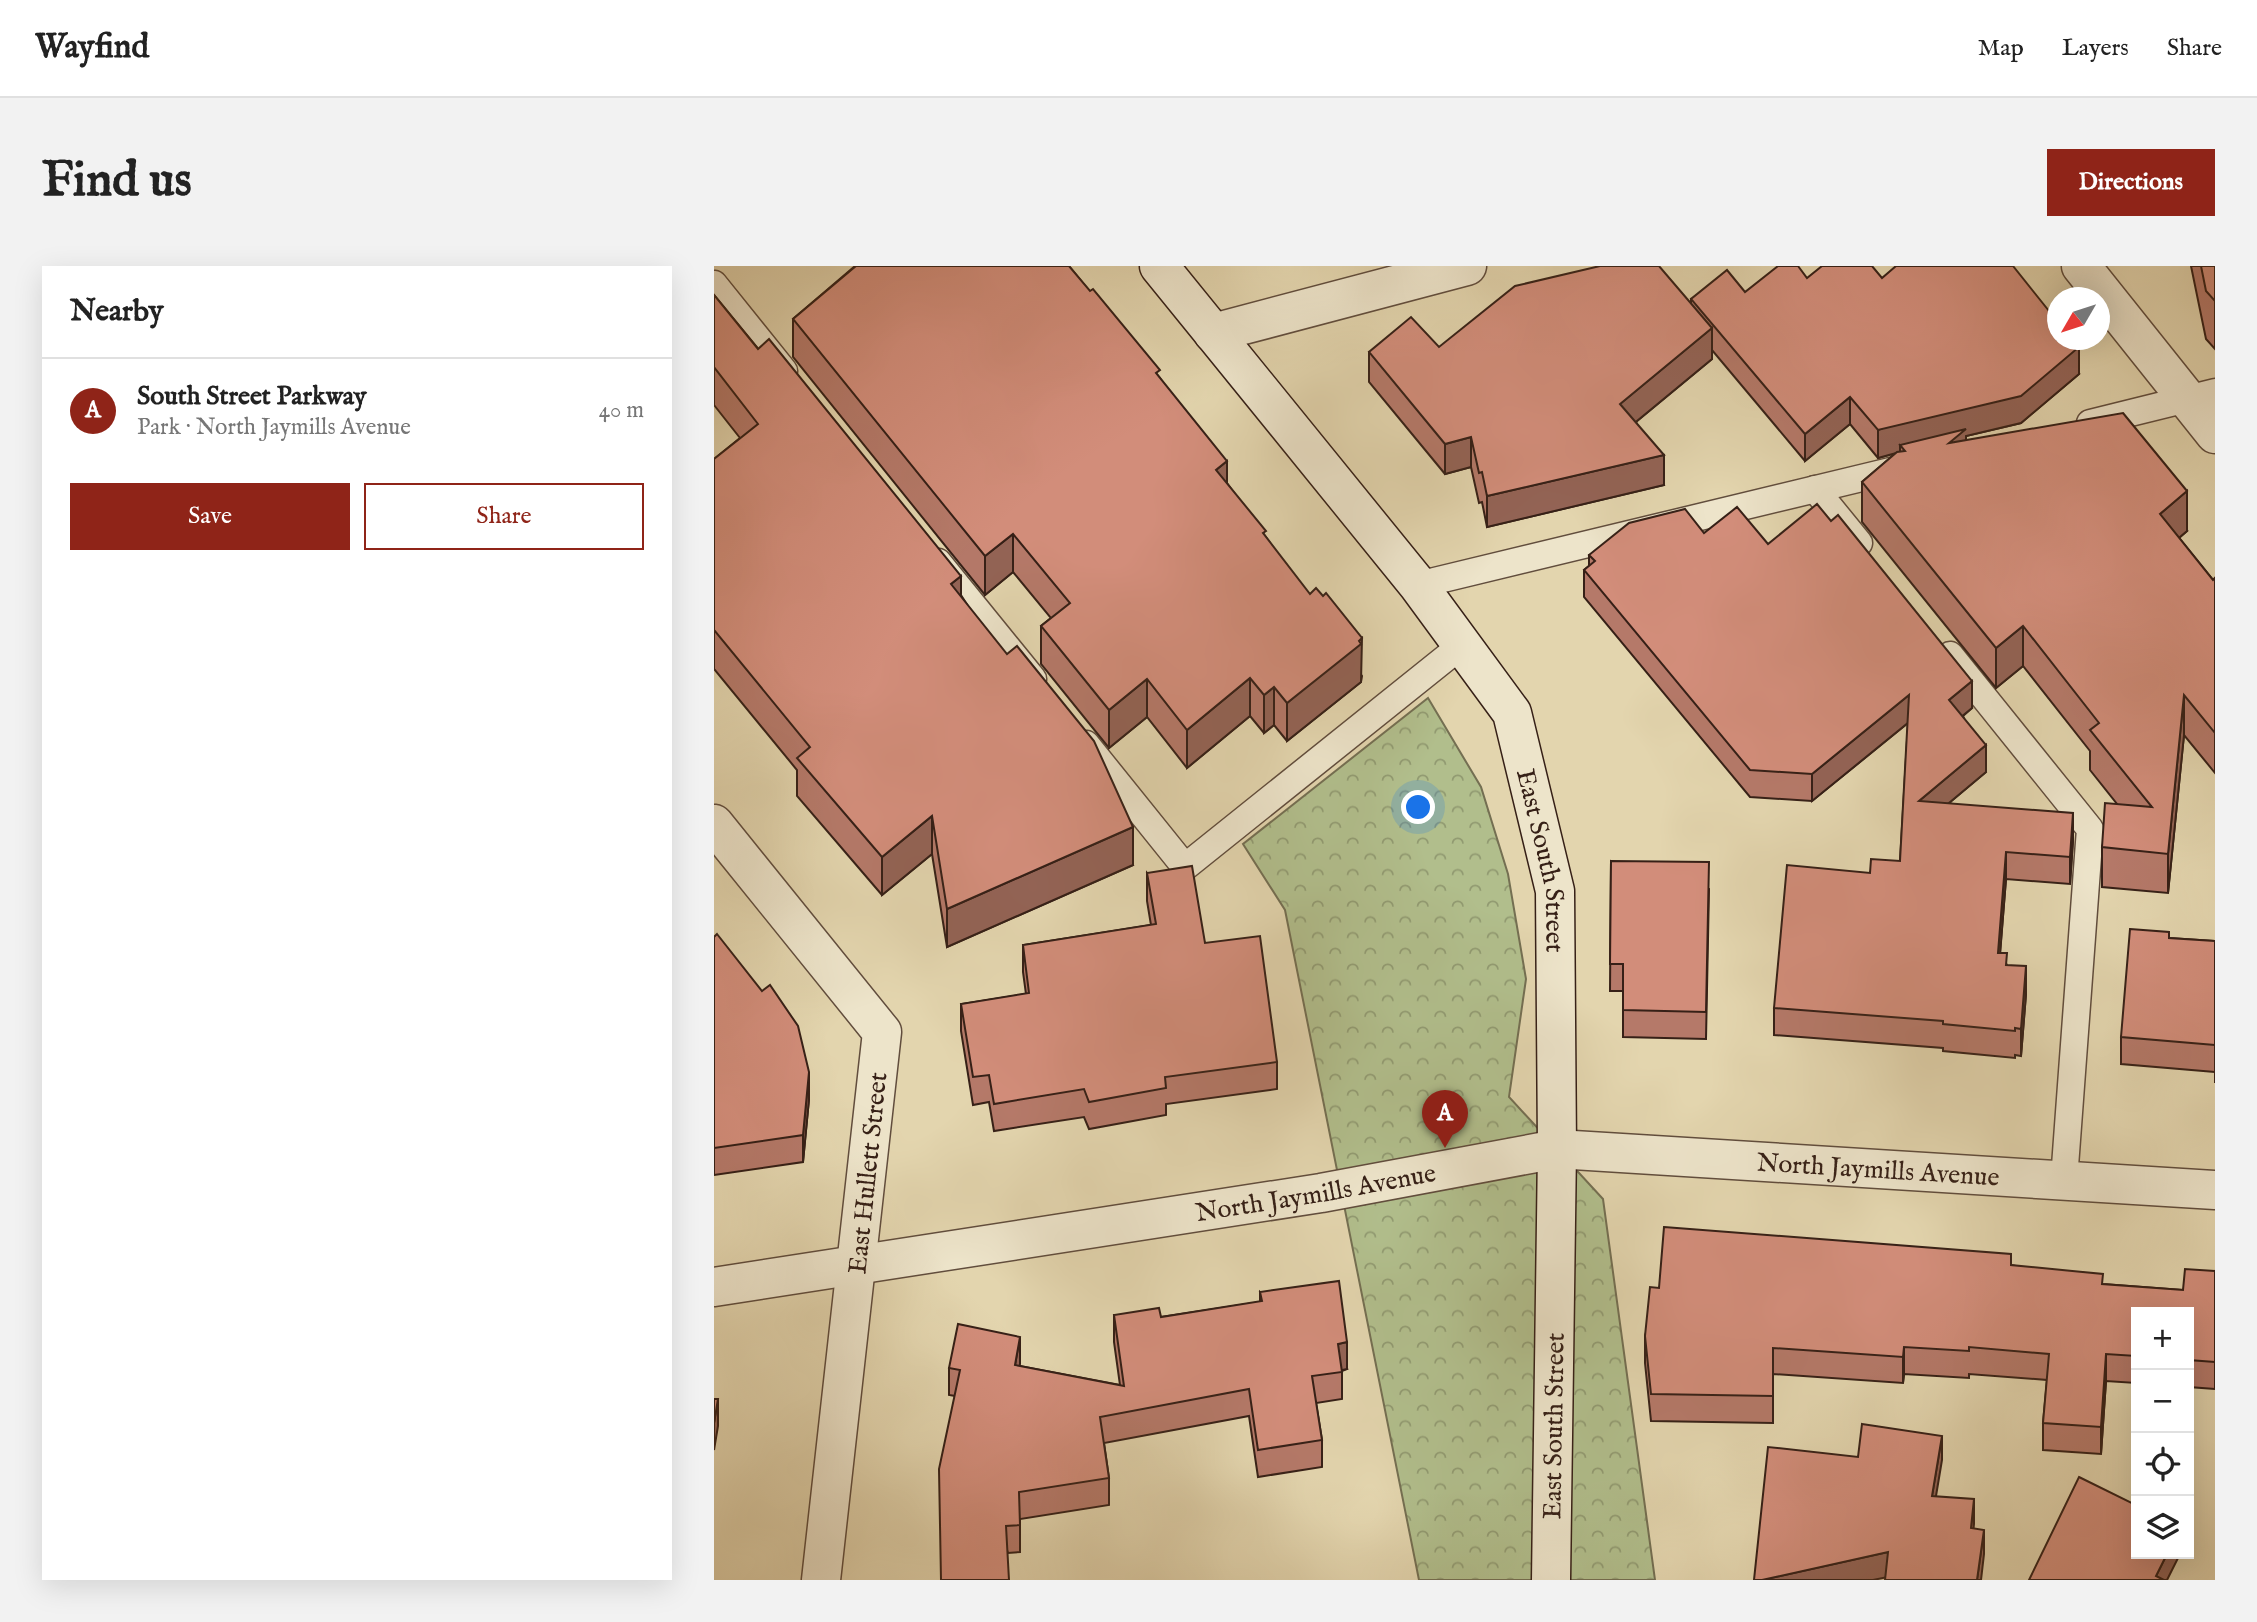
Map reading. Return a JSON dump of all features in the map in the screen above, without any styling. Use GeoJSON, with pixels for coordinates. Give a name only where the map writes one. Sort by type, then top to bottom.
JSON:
{"type":"FeatureCollection","features":[{"type":"Feature","properties":{"kind":"street","name":"East South Street"},"geometry":{"type":"LineString","coordinates":[[1159,266],[1418,585],[1512,713],[1555,891],[1557,1149],[1550,1580]]}},
{"type":"Feature","properties":{"kind":"street"},"geometry":{"type":"LineString","coordinates":[[1213,333],[1466,266]]}},
{"type":"Feature","properties":{"kind":"street"},"geometry":{"type":"LineString","coordinates":[[2081,266],[2201,396],[2215,434]]}},
{"type":"Feature","properties":{"kind":"street","name":"East Hullett Street"},"geometry":{"type":"LineString","coordinates":[[714,824],[882,1032],[821,1580]]}},
{"type":"Feature","properties":{"kind":"street","name":"North Jaymills Avenue"},"geometry":{"type":"LineString","coordinates":[[714,1287],[1321,1193],[1557,1149],[2215,1190]]}},
{"type":"Feature","properties":{"kind":"lane"},"geometry":{"type":"LineString","coordinates":[[714,284],[801,392]]}},
{"type":"Feature","properties":{"kind":"lane"},"geometry":{"type":"LineString","coordinates":[[2067,428],[2201,396]]}},
{"type":"Feature","properties":{"kind":"lane"},"geometry":{"type":"LineString","coordinates":[[1418,585],[1922,463]]}},
{"type":"Feature","properties":{"kind":"lane"},"geometry":{"type":"LineString","coordinates":[[1815,488],[1875,563]]}},
{"type":"Feature","properties":{"kind":"lane"},"geometry":{"type":"LineString","coordinates":[[923,543],[1045,694]]}},
{"type":"Feature","properties":{"kind":"lane"},"geometry":{"type":"LineString","coordinates":[[1936,638],[2090,829],[2064,1180]]}},
{"type":"Feature","properties":{"kind":"lane"},"geometry":{"type":"LineString","coordinates":[[1071,726],[1185,867],[1462,645]]}},
{"type":"Feature","properties":{"kind":"green space"},"geometry":{"type":"Polygon","coordinates":[[[1428,698],[1481,787],[1508,874],[1526,979],[1509,1097],[1603,1199],[1655,1580],[1419,1580],[1285,910],[1243,844],[1428,698]]]}},
{"type":"Feature","properties":{"kind":"building"},"geometry":{"type":"Polygon","coordinates":[[[856,266],[1069,266],[1090,291],[1093,289],[1160,370],[1156,373],[1227,461],[1216,470],[1266,531],[1263,533],[1310,594],[1316,588],[1323,596],[1326,593],[1362,638],[1359,641],[1361,644],[1287,703],[1274,687],[1264,695],[1250,678],[1187,730],[1147,679],[1109,710],[1041,626],[1070,603],[1013,534],[985,556],[793,319],[856,266]]]}},
{"type":"Feature","properties":{"kind":"building"},"geometry":{"type":"Polygon","coordinates":[[[1600,266],[1659,266],[1712,328],[1620,404],[1664,455],[1487,496],[1471,437],[1445,444],[1369,352],[1411,317],[1439,347],[1515,286],[1600,266]]]}},
{"type":"Feature","properties":{"kind":"building"},"geometry":{"type":"Polygon","coordinates":[[[1778,266],[1798,266],[1807,278],[1822,266],[1872,266],[1882,278],[1896,266],[2013,266],[2047,308],[2047,350],[2075,350],[2021,396],[1878,430],[1850,397],[1805,434],[1691,299],[1727,270],[1745,292],[1778,266]]]}},
{"type":"Feature","properties":{"kind":"building"},"geometry":{"type":"Polygon","coordinates":[[[2201,266],[2215,266],[2215,301],[2206,291],[2201,266]]]}},
{"type":"Feature","properties":{"kind":"building"},"geometry":{"type":"Polygon","coordinates":[[[714,295],[758,349],[769,339],[961,576],[951,584],[1007,654],[1017,646],[1094,741],[1133,827],[947,909],[932,816],[882,857],[797,758],[810,747],[714,630],[714,459],[758,424],[714,367],[714,295]]]}},
{"type":"Feature","properties":{"kind":"building"},"geometry":{"type":"Polygon","coordinates":[[[2123,413],[2187,491],[2160,514],[2213,580],[2215,578],[2215,733],[2184,695],[2168,854],[2102,847],[2105,803],[2152,807],[2090,730],[2099,723],[2023,626],[1996,648],[1862,482],[1897,452],[1905,451],[1900,445],[1966,429],[1949,443],[2123,413]]]}},
{"type":"Feature","properties":{"kind":"building"},"geometry":{"type":"Polygon","coordinates":[[[1817,504],[1831,521],[1838,515],[1972,681],[1949,700],[1986,745],[1919,801],[2073,813],[2070,857],[2006,852],[1998,953],[2007,953],[2006,965],[2026,966],[2021,1029],[2015,1028],[2015,1031],[1943,1024],[1943,1021],[1774,1008],[1787,865],[1870,873],[1871,859],[1900,861],[1909,695],[1812,774],[1750,770],[1584,570],[1595,561],[1589,555],[1629,523],[1685,509],[1704,533],[1737,507],[1768,544],[1817,504]]]}},
{"type":"Feature","properties":{"kind":"building"},"geometry":{"type":"Polygon","coordinates":[[[1611,861],[1709,862],[1706,1012],[1623,1010],[1623,964],[1610,964],[1611,861]]]}},
{"type":"Feature","properties":{"kind":"building"},"geometry":{"type":"Polygon","coordinates":[[[1192,866],[1205,943],[1260,936],[1277,1062],[1165,1077],[1166,1088],[1089,1102],[1084,1089],[994,1104],[989,1075],[973,1077],[961,1004],[1029,993],[1023,945],[1156,924],[1147,873],[1192,866]]]}},
{"type":"Feature","properties":{"kind":"building"},"geometry":{"type":"Polygon","coordinates":[[[2130,929],[2169,932],[2169,938],[2215,941],[2215,1045],[2121,1037],[2130,929]]]}},
{"type":"Feature","properties":{"kind":"building"},"geometry":{"type":"Polygon","coordinates":[[[717,934],[762,991],[770,985],[798,1026],[809,1072],[803,1135],[714,1148],[714,937],[717,934]]]}},
{"type":"Feature","properties":{"kind":"building"},"geometry":{"type":"Polygon","coordinates":[[[1664,1227],[2011,1254],[2011,1265],[2103,1274],[2102,1284],[2183,1290],[2185,1269],[2215,1271],[2215,1362],[2194,1360],[2194,1307],[2131,1307],[2131,1356],[2106,1354],[2101,1427],[2043,1423],[2049,1354],[1969,1347],[1969,1351],[1904,1347],[1903,1357],[1773,1348],[1773,1396],[1651,1394],[1645,1336],[1650,1287],[1659,1288],[1664,1227]]]}},
{"type":"Feature","properties":{"kind":"building"},"geometry":{"type":"Polygon","coordinates":[[[1339,1281],[1347,1342],[1338,1344],[1342,1372],[1312,1376],[1322,1440],[1258,1450],[1249,1389],[1100,1417],[1109,1478],[1019,1492],[1020,1525],[1006,1526],[1009,1580],[941,1580],[939,1469],[960,1370],[949,1368],[958,1324],[1020,1337],[1015,1365],[1124,1386],[1114,1315],[1159,1308],[1161,1317],[1262,1301],[1260,1292],[1339,1281]]]}},
{"type":"Feature","properties":{"kind":"building"},"geometry":{"type":"Polygon","coordinates":[[[714,1399],[718,1399],[714,1423],[714,1399]]]}},
{"type":"Feature","properties":{"kind":"building"},"geometry":{"type":"Polygon","coordinates":[[[1862,1424],[1942,1436],[1932,1496],[1974,1499],[1971,1528],[1984,1530],[1977,1580],[1885,1580],[1888,1552],[1754,1580],[1768,1447],[1858,1457],[1862,1424]]]}},
{"type":"Feature","properties":{"kind":"building"},"geometry":{"type":"Polygon","coordinates":[[[2079,1477],[2131,1503],[2131,1559],[2164,1559],[2156,1576],[2164,1580],[2029,1580],[2079,1477]]]}},
{"type":"Feature","properties":{"kind":"place","name":"South Street Parkway"},"geometry":{"type":"Point","coordinates":[1445,1148]}}]}
